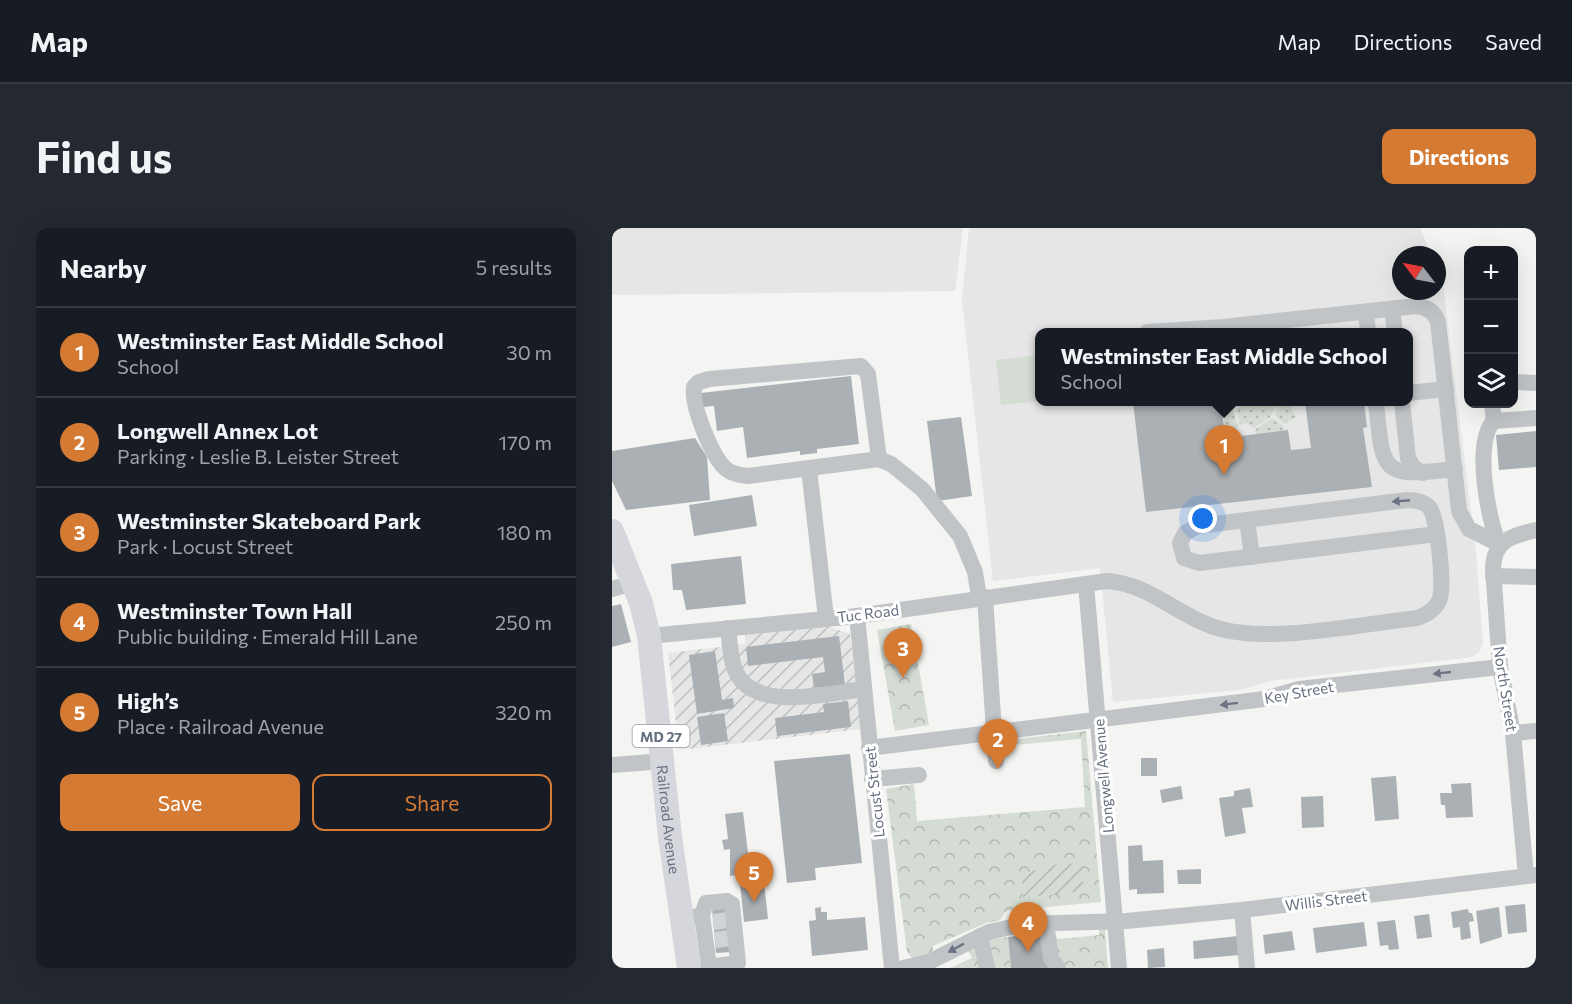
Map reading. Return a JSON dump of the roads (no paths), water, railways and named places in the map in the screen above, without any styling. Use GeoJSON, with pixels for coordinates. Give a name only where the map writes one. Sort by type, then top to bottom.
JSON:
{"type":"FeatureCollection","features":[{"type":"Feature","properties":{"kind":"highway","name":"Railroad Avenue"},"geometry":{"type":"LineString","coordinates":[[612,531],[623,586],[649,636],[664,760],[711,920],[689,968]]}},
{"type":"Feature","properties":{"kind":"street"},"geometry":{"type":"LineString","coordinates":[[1199,328],[1420,306],[1436,315],[1462,518],[1474,533],[1499,544]]}},
{"type":"Feature","properties":{"kind":"street"},"geometry":{"type":"LineString","coordinates":[[1392,309],[1394,328]]}},
{"type":"Feature","properties":{"kind":"street"},"geometry":{"type":"LineString","coordinates":[[1366,312],[1368,328]]}},
{"type":"Feature","properties":{"kind":"street"},"geometry":{"type":"LineString","coordinates":[[879,459],[868,374],[861,366],[709,379],[699,381],[694,387],[694,405],[717,457],[726,468],[748,476],[879,459],[913,479],[960,536],[975,572],[982,597],[996,761]]}},
{"type":"Feature","properties":{"kind":"street"},"geometry":{"type":"LineString","coordinates":[[1518,382],[1536,382]]}},
{"type":"Feature","properties":{"kind":"street"},"geometry":{"type":"LineString","coordinates":[[1413,392],[1446,389]]}},
{"type":"Feature","properties":{"kind":"street"},"geometry":{"type":"LineString","coordinates":[[1376,406],[1381,451],[1386,461],[1400,472],[1423,473],[1455,469]]}},
{"type":"Feature","properties":{"kind":"street"},"geometry":{"type":"LineString","coordinates":[[1402,406],[1408,455],[1413,467],[1423,473]]}},
{"type":"Feature","properties":{"kind":"street"},"geometry":{"type":"LineString","coordinates":[[1492,408],[1494,422],[1485,435],[1487,504],[1492,529],[1499,544]]}},
{"type":"Feature","properties":{"kind":"street"},"geometry":{"type":"LineString","coordinates":[[1494,422],[1536,418]]}},
{"type":"Feature","properties":{"kind":"street"},"geometry":{"type":"LineString","coordinates":[[809,469],[826,618]]}},
{"type":"Feature","properties":{"kind":"street"},"geometry":{"type":"LineString","coordinates":[[1407,500],[1428,506],[1435,518],[1437,534],[1199,563],[1187,561],[1181,553],[1180,543],[1185,533],[1198,526],[1407,500]]}},
{"type":"Feature","properties":{"kind":"street"},"geometry":{"type":"LineString","coordinates":[[1247,520],[1252,556]]}},
{"type":"Feature","properties":{"kind":"street"},"geometry":{"type":"LineString","coordinates":[[1499,544],[1510,537],[1536,530]]}},
{"type":"Feature","properties":{"kind":"street","name":"Tuc Road"},"geometry":{"type":"LineString","coordinates":[[649,636],[857,616],[982,597],[1107,582],[1140,587],[1200,622],[1223,630],[1245,633],[1276,633],[1416,618],[1433,609],[1440,597],[1437,534]]}},
{"type":"Feature","properties":{"kind":"street","name":"North Street"},"geometry":{"type":"LineString","coordinates":[[1499,544],[1494,553],[1493,576],[1500,667],[1513,733],[1531,875]]}},
{"type":"Feature","properties":{"kind":"street"},"geometry":{"type":"LineString","coordinates":[[1493,576],[1536,577]]}},
{"type":"Feature","properties":{"kind":"street","name":"Longwell Avenue"},"geometry":{"type":"LineString","coordinates":[[1086,584],[1119,968]]}},
{"type":"Feature","properties":{"kind":"street","name":"Locust Street"},"geometry":{"type":"LineString","coordinates":[[857,616],[892,968]]}},
{"type":"Feature","properties":{"kind":"street"},"geometry":{"type":"LineString","coordinates":[[728,628],[735,672],[746,684],[761,693],[782,698],[864,689]]}},
{"type":"Feature","properties":{"kind":"street","name":"Key Street"},"geometry":{"type":"LineString","coordinates":[[869,748],[1264,699],[1299,689],[1500,667]]}},
{"type":"Feature","properties":{"kind":"street"},"geometry":{"type":"LineString","coordinates":[[1513,733],[1536,731]]}},
{"type":"Feature","properties":{"kind":"street"},"geometry":{"type":"LineString","coordinates":[[612,765],[664,760]]}},
{"type":"Feature","properties":{"kind":"street"},"geometry":{"type":"LineString","coordinates":[[872,779],[919,776]]}},
{"type":"Feature","properties":{"kind":"street","name":"Willis Street"},"geometry":{"type":"LineString","coordinates":[[903,968],[929,962],[980,936],[1015,926],[1242,910],[1531,875]]}},
{"type":"Feature","properties":{"kind":"street"},"geometry":{"type":"LineString","coordinates":[[1242,910],[1247,968]]}},
{"type":"Feature","properties":{"kind":"street"},"geometry":{"type":"LineString","coordinates":[[711,920],[738,963],[709,967],[722,939]]}},
{"type":"Feature","properties":{"kind":"street"},"geometry":{"type":"LineString","coordinates":[[711,920],[722,939]]}},
{"type":"Feature","properties":{"kind":"street"},"geometry":{"type":"LineString","coordinates":[[1046,923],[1051,958],[1058,968]]}},
{"type":"Feature","properties":{"kind":"street"},"geometry":{"type":"LineString","coordinates":[[980,936],[987,968]]}},
{"type":"Feature","properties":{"kind":"tunnel"},"geometry":{"type":"LineString","coordinates":[[713,922],[729,920]]}},
{"type":"Feature","properties":{"kind":"tunnel"},"geometry":{"type":"LineString","coordinates":[[715,940],[731,938]]}},
{"type":"Feature","properties":{"kind":"place","name":"Westminster East Middle School"},"geometry":{"type":"Point","coordinates":[1224,475]}},
{"type":"Feature","properties":{"kind":"place","name":"Westminster Skateboard Park"},"geometry":{"type":"Point","coordinates":[903,678]}},
{"type":"Feature","properties":{"kind":"place","name":"Longwell Annex Lot"},"geometry":{"type":"Point","coordinates":[998,769]}},
{"type":"Feature","properties":{"kind":"place","name":"High’s"},"geometry":{"type":"Point","coordinates":[754,902]}},
{"type":"Feature","properties":{"kind":"place","name":"Westminster Town Hall"},"geometry":{"type":"Point","coordinates":[1028,952]}}]}
